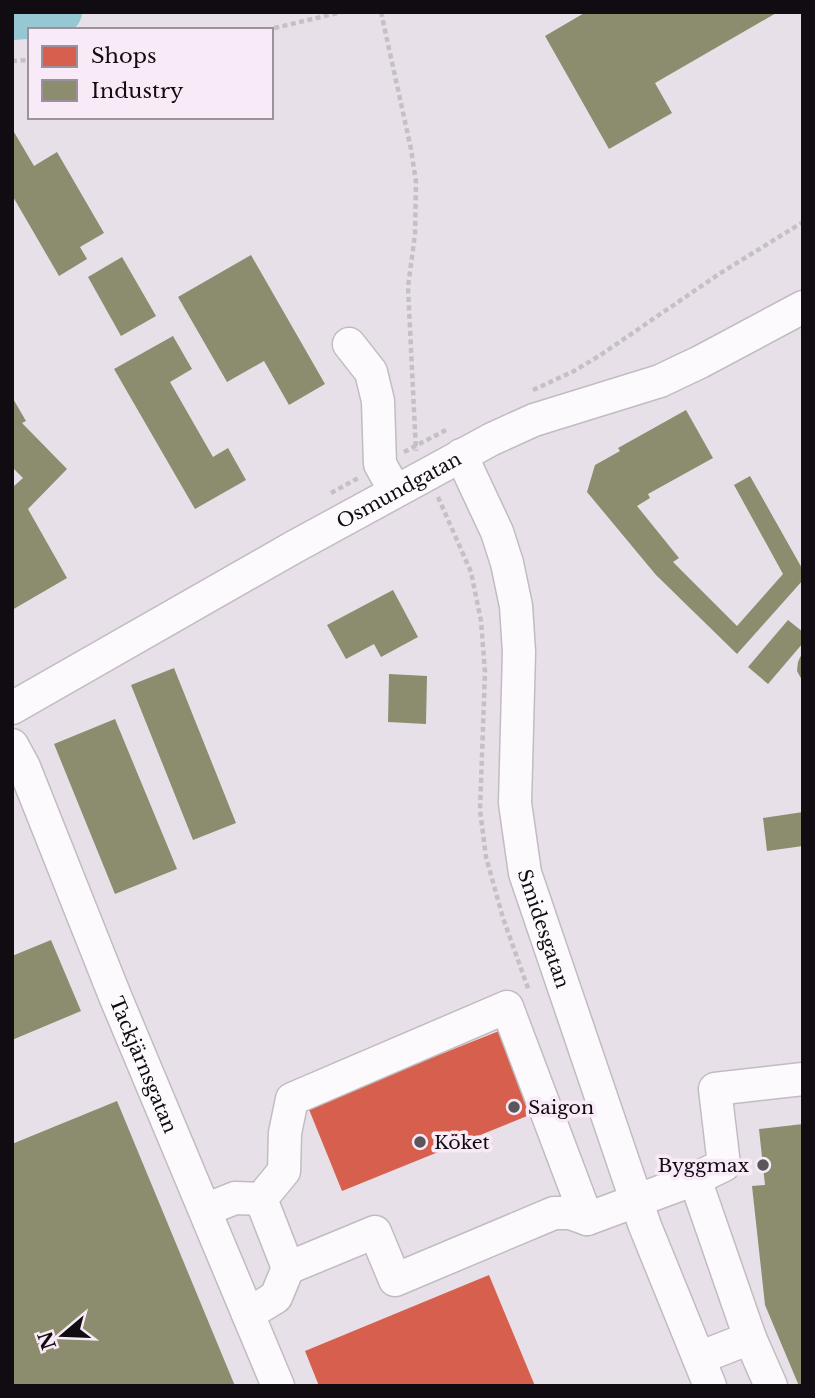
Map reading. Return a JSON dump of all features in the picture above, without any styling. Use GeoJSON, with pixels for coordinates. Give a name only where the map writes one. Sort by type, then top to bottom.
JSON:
{"type":"FeatureCollection","features":[{"type":"Feature","properties":{"kind":"street","name":"Osmundgatan"},"geometry":{"type":"LineString","coordinates":[[12,708],[461,455],[534,421],[660,381],[711,357],[803,307]]}},
{"type":"Feature","properties":{"kind":"street"},"geometry":{"type":"LineString","coordinates":[[349,344],[371,372],[378,401],[380,464],[395,491]]}},
{"type":"Feature","properties":{"kind":"street","name":"Smidesgatan"},"geometry":{"type":"LineString","coordinates":[[461,455],[497,532],[516,606],[519,652],[515,803],[526,873],[637,1202],[705,1372]]}},
{"type":"Feature","properties":{"kind":"street","name":"Tackjärnsgatan"},"geometry":{"type":"LineString","coordinates":[[12,745],[278,1386]]}},
{"type":"Feature","properties":{"kind":"street"},"geometry":{"type":"LineString","coordinates":[[261,1199],[285,1171],[285,1133],[292,1099],[507,1007],[587,1219]]}},
{"type":"Feature","properties":{"kind":"street"},"geometry":{"type":"LineString","coordinates":[[288,1268],[376,1232],[396,1280],[554,1213],[570,1213],[587,1219],[637,1202],[695,1180],[724,1165],[715,1089],[803,1079]]}},
{"type":"Feature","properties":{"kind":"street"},"geometry":{"type":"LineString","coordinates":[[695,1180],[750,1338],[771,1386]]}},
{"type":"Feature","properties":{"kind":"street"},"geometry":{"type":"LineString","coordinates":[[205,1209],[235,1198],[261,1199]]}},
{"type":"Feature","properties":{"kind":"street"},"geometry":{"type":"LineString","coordinates":[[248,1314],[276,1297],[288,1268],[261,1199]]}},
{"type":"Feature","properties":{"kind":"street"},"geometry":{"type":"LineString","coordinates":[[705,1372],[750,1338]]}},
{"type":"Feature","properties":{"kind":"path"},"geometry":{"type":"LineString","coordinates":[[273,28],[342,12]]}},
{"type":"Feature","properties":{"kind":"path"},"geometry":{"type":"LineString","coordinates":[[380,12],[416,182],[415,234],[408,287],[415,445]]}},
{"type":"Feature","properties":{"kind":"building: Shops"},"geometry":{"type":"Polygon","coordinates":[[[504,1029],[537,1112],[342,1191],[308,1107],[504,1029]]]}},
{"type":"Feature","properties":{"kind":"building: Shops"},"geometry":{"type":"Polygon","coordinates":[[[489,1275],[535,1386],[319,1386],[305,1351],[489,1275]]]}},
{"type":"Feature","properties":{"kind":"building: Industry"},"geometry":{"type":"Polygon","coordinates":[[[586,12],[778,12],[655,83],[672,113],[609,149],[545,36],[586,12]]]}},
{"type":"Feature","properties":{"kind":"building: Industry"},"geometry":{"type":"Polygon","coordinates":[[[14,132],[34,166],[57,152],[104,233],[80,247],[87,259],[59,276],[12,195],[14,132]]]}},
{"type":"Feature","properties":{"kind":"building: Industry"},"geometry":{"type":"Polygon","coordinates":[[[251,255],[325,384],[289,405],[264,361],[227,382],[178,297],[251,255]]]}},
{"type":"Feature","properties":{"kind":"building: Industry"},"geometry":{"type":"Polygon","coordinates":[[[122,257],[156,316],[121,336],[88,277],[122,257]]]}},
{"type":"Feature","properties":{"kind":"building: Industry"},"geometry":{"type":"Polygon","coordinates":[[[173,336],[192,369],[170,382],[213,457],[228,448],[246,480],[195,509],[114,369],[173,336]]]}},
{"type":"Feature","properties":{"kind":"building: Industry"},"geometry":{"type":"Polygon","coordinates":[[[12,397],[26,421],[22,423],[67,469],[28,509],[67,578],[12,610],[12,483],[14,486],[23,478],[12,467],[12,397]]]}},
{"type":"Feature","properties":{"kind":"building: Industry"},"geometry":{"type":"Polygon","coordinates":[[[686,410],[713,458],[648,494],[650,498],[637,506],[679,558],[673,562],[737,626],[783,574],[734,485],[750,476],[803,570],[803,580],[737,654],[656,575],[587,492],[595,465],[620,451],[618,448],[686,410]]]}},
{"type":"Feature","properties":{"kind":"building: Industry"},"geometry":{"type":"Polygon","coordinates":[[[393,590],[418,637],[381,657],[374,644],[346,659],[327,625],[393,590]]]}},
{"type":"Feature","properties":{"kind":"building: Industry"},"geometry":{"type":"Polygon","coordinates":[[[788,620],[803,632],[803,643],[768,684],[748,667],[788,620]]]}},
{"type":"Feature","properties":{"kind":"building: Industry"},"geometry":{"type":"Polygon","coordinates":[[[803,651],[803,682],[797,671],[803,651]]]}},
{"type":"Feature","properties":{"kind":"building: Industry"},"geometry":{"type":"Polygon","coordinates":[[[174,668],[236,823],[193,840],[131,685],[174,668]]]}},
{"type":"Feature","properties":{"kind":"building: Industry"},"geometry":{"type":"Polygon","coordinates":[[[389,674],[427,676],[426,724],[388,722],[389,674]]]}},
{"type":"Feature","properties":{"kind":"building: Industry"},"geometry":{"type":"Polygon","coordinates":[[[115,719],[177,869],[115,894],[54,744],[115,719]]]}},
{"type":"Feature","properties":{"kind":"building: Industry"},"geometry":{"type":"Polygon","coordinates":[[[803,812],[803,846],[767,851],[763,818],[803,812]]]}},
{"type":"Feature","properties":{"kind":"building: Industry"},"geometry":{"type":"Polygon","coordinates":[[[51,940],[81,1011],[12,1040],[12,956],[51,940]]]}},
{"type":"Feature","properties":{"kind":"building: Industry"},"geometry":{"type":"Polygon","coordinates":[[[117,1101],[235,1386],[12,1386],[12,1144],[117,1101]]]}},
{"type":"Feature","properties":{"kind":"building: Industry"},"geometry":{"type":"Polygon","coordinates":[[[803,1124],[803,1386],[799,1386],[765,1305],[752,1186],[765,1185],[759,1129],[803,1124]]]}},
{"type":"Feature","properties":{"kind":"waterway"},"geometry":{"type":"LineString","coordinates":[[12,19],[61,12]]}},
{"type":"Feature","properties":{"kind":"place","name":"Saigon"},"geometry":{"type":"Point","coordinates":[514,1107]}},
{"type":"Feature","properties":{"kind":"place","name":"Köket"},"geometry":{"type":"Point","coordinates":[420,1142]}},
{"type":"Feature","properties":{"kind":"place","name":"Byggmax"},"geometry":{"type":"Point","coordinates":[763,1165]}}]}
